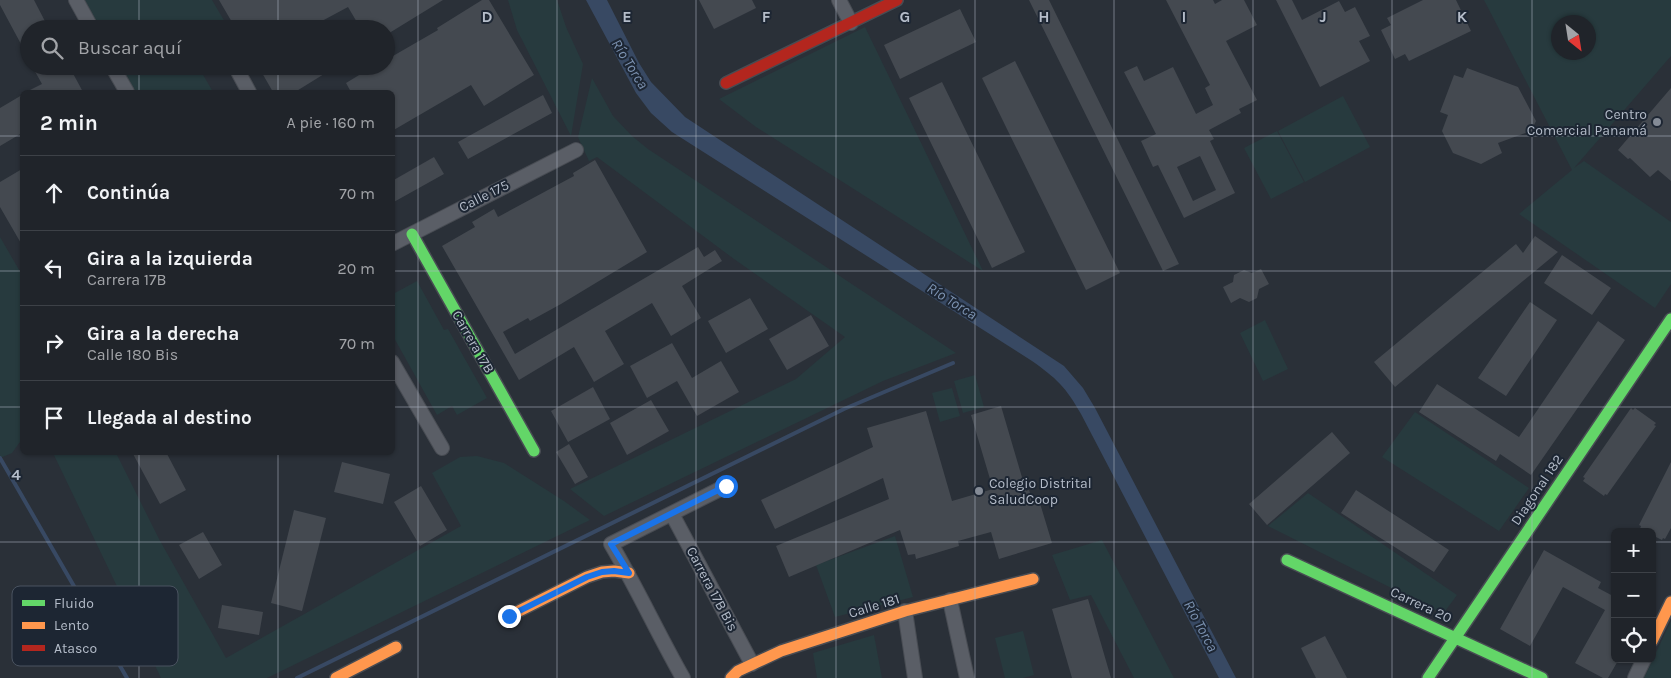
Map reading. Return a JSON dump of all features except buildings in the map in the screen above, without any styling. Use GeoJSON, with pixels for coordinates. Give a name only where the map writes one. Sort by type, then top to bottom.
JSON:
{"type":"FeatureCollection","features":[{"type":"Feature","properties":{"kind":"street"},"geometry":{"type":"LineString","coordinates":[[76,0],[87,20]]}},
{"type":"Feature","properties":{"kind":"street"},"geometry":{"type":"LineString","coordinates":[[839,0],[851,23]]}},
{"type":"Feature","properties":{"kind":"street"},"geometry":{"type":"LineString","coordinates":[[726,83],[897,0]]}},
{"type":"Feature","properties":{"kind":"street"},"geometry":{"type":"LineString","coordinates":[[117,75],[126,90]]}},
{"type":"Feature","properties":{"kind":"street"},"geometry":{"type":"LineString","coordinates":[[239,75],[248,90]]}},
{"type":"Feature","properties":{"kind":"street","name":"Calle 175"},"geometry":{"type":"LineString","coordinates":[[395,242],[576,150]]}},
{"type":"Feature","properties":{"kind":"street","name":"Carrera 17B"},"geometry":{"type":"LineString","coordinates":[[412,234],[534,451]]}},
{"type":"Feature","properties":{"kind":"street","name":"Diagonal 182"},"geometry":{"type":"LineString","coordinates":[[1428,678],[1671,319]]}},
{"type":"Feature","properties":{"kind":"street"},"geometry":{"type":"LineString","coordinates":[[395,367],[442,448]]}},
{"type":"Feature","properties":{"kind":"street"},"geometry":{"type":"LineString","coordinates":[[683,678],[629,573],[611,544],[726,486]]}},
{"type":"Feature","properties":{"kind":"street","name":"Carrera 17B Bis"},"geometry":{"type":"LineString","coordinates":[[672,514],[752,664]]}},
{"type":"Feature","properties":{"kind":"street","name":"Carrera 20"},"geometry":{"type":"LineString","coordinates":[[1286,560],[1542,678]]}},
{"type":"Feature","properties":{"kind":"street"},"geometry":{"type":"LineString","coordinates":[[509,616],[587,577],[602,572],[629,573]]}},
{"type":"Feature","properties":{"kind":"street","name":"Calle 181"},"geometry":{"type":"LineString","coordinates":[[731,678],[738,671],[781,651],[904,611],[1033,579]]}},
{"type":"Feature","properties":{"kind":"street"},"geometry":{"type":"LineString","coordinates":[[950,600],[967,678]]}},
{"type":"Feature","properties":{"kind":"street"},"geometry":{"type":"LineString","coordinates":[[1656,633],[1671,602]]}},
{"type":"Feature","properties":{"kind":"street"},"geometry":{"type":"LineString","coordinates":[[904,611],[915,678]]}},
{"type":"Feature","properties":{"kind":"street"},"geometry":{"type":"LineString","coordinates":[[339,677],[396,647]]}},
{"type":"Feature","properties":{"kind":"street"},"geometry":{"type":"LineString","coordinates":[[1634,678],[1642,663]]}},
{"type":"Feature","properties":{"kind":"green space"},"geometry":{"type":"Polygon","coordinates":[[[85,0],[212,0],[224,20],[95,20],[85,0]]]}},
{"type":"Feature","properties":{"kind":"green space"},"geometry":{"type":"Polygon","coordinates":[[[508,0],[557,0],[566,27],[583,64],[571,136],[517,30],[508,0]]]}},
{"type":"Feature","properties":{"kind":"green space"},"geometry":{"type":"Polygon","coordinates":[[[1484,0],[1671,0],[1671,56],[1574,168],[1584,161],[1671,222],[1671,284],[1655,308],[1519,214],[1572,170],[1484,0]]]}},
{"type":"Feature","properties":{"kind":"green space"},"geometry":{"type":"Polygon","coordinates":[[[865,27],[983,271],[756,127],[719,99],[865,27]]]}},
{"type":"Feature","properties":{"kind":"green space"},"geometry":{"type":"Polygon","coordinates":[[[126,75],[203,75],[212,90],[135,90],[126,75]]]}},
{"type":"Feature","properties":{"kind":"green space"},"geometry":{"type":"Polygon","coordinates":[[[592,78],[613,116],[632,136],[648,149],[956,353],[883,381],[604,516],[570,489],[796,379],[845,337],[734,259],[597,157],[589,161],[578,137],[592,78]]]}},
{"type":"Feature","properties":{"kind":"green space"},"geometry":{"type":"Polygon","coordinates":[[[1343,96],[1370,147],[1305,182],[1278,131],[1343,96]]]}},
{"type":"Feature","properties":{"kind":"green space"},"geometry":{"type":"Polygon","coordinates":[[[1277,131],[1304,182],[1271,199],[1244,148],[1277,131]]]}},
{"type":"Feature","properties":{"kind":"green space"},"geometry":{"type":"Polygon","coordinates":[[[0,237],[20,272],[20,442],[12,453],[0,458],[0,237]]]}},
{"type":"Feature","properties":{"kind":"green space"},"geometry":{"type":"Polygon","coordinates":[[[417,281],[444,330],[448,329],[487,398],[457,415],[452,406],[437,415],[395,340],[395,293],[417,281]]]}},
{"type":"Feature","properties":{"kind":"green space"},"geometry":{"type":"Polygon","coordinates":[[[1265,320],[1288,369],[1263,381],[1240,333],[1265,320]]]}},
{"type":"Feature","properties":{"kind":"green space"},"geometry":{"type":"Polygon","coordinates":[[[975,375],[984,407],[963,413],[954,381],[975,375]]]}},
{"type":"Feature","properties":{"kind":"green space"},"geometry":{"type":"Polygon","coordinates":[[[952,388],[960,416],[940,422],[932,393],[952,388]]]}},
{"type":"Feature","properties":{"kind":"green space"},"geometry":{"type":"Polygon","coordinates":[[[1415,412],[1529,488],[1499,531],[1382,457],[1415,412]]]}},
{"type":"Feature","properties":{"kind":"green space"},"geometry":{"type":"Polygon","coordinates":[[[54,455],[117,455],[159,539],[226,658],[461,526],[432,473],[460,457],[477,456],[504,463],[590,520],[267,678],[161,678],[155,666],[178,666],[178,586],[117,586],[54,455]]]}},
{"type":"Feature","properties":{"kind":"green space"},"geometry":{"type":"Polygon","coordinates":[[[1308,493],[1457,595],[1443,614],[1268,526],[1308,493]]]}},
{"type":"Feature","properties":{"kind":"green space"},"geometry":{"type":"Polygon","coordinates":[[[895,536],[913,597],[835,617],[816,565],[895,536]]]}},
{"type":"Feature","properties":{"kind":"green space"},"geometry":{"type":"Polygon","coordinates":[[[1102,540],[1174,678],[1134,678],[1091,595],[1070,600],[1052,555],[1102,540]]]}},
{"type":"Feature","properties":{"kind":"green space"},"geometry":{"type":"Polygon","coordinates":[[[1671,621],[1671,678],[1644,678],[1651,663],[1656,663],[1656,653],[1671,621]]]}},
{"type":"Feature","properties":{"kind":"green space"},"geometry":{"type":"Polygon","coordinates":[[[1023,631],[1034,675],[1023,678],[1005,678],[995,638],[1023,631]]]}},
{"type":"Feature","properties":{"kind":"green space"},"geometry":{"type":"Polygon","coordinates":[[[874,635],[882,678],[817,678],[813,653],[874,635]]]}},
{"type":"Feature","properties":{"kind":"water","name":"Río Torca"},"geometry":{"type":"Polygon","coordinates":[[[586,0],[607,0],[639,63],[651,82],[685,117],[1064,366],[1083,388],[1095,408],[1236,678],[1219,678],[1081,414],[1060,384],[1032,361],[672,132],[651,113],[636,93],[586,0]]]}},
{"type":"Feature","properties":{"kind":"waterway"},"geometry":{"type":"LineString","coordinates":[[297,678],[844,409],[953,363]]}},
{"type":"Feature","properties":{"kind":"waterway"},"geometry":{"type":"LineString","coordinates":[[0,458],[74,586]]}},
{"type":"Feature","properties":{"kind":"waterway"},"geometry":{"type":"LineString","coordinates":[[120,666],[127,678]]}},
{"type":"Feature","properties":{"kind":"traffic: fast"},"geometry":{"type":"LineString","coordinates":[[412,234],[534,451]]}},
{"type":"Feature","properties":{"kind":"traffic: fast"},"geometry":{"type":"LineString","coordinates":[[1428,678],[1671,319]]}},
{"type":"Feature","properties":{"kind":"traffic: fast"},"geometry":{"type":"LineString","coordinates":[[1287,560],[1542,678]]}},
{"type":"Feature","properties":{"kind":"traffic: slow"},"geometry":{"type":"LineString","coordinates":[[509,616],[587,577],[602,572],[629,573]]}},
{"type":"Feature","properties":{"kind":"traffic: slow"},"geometry":{"type":"LineString","coordinates":[[731,678],[738,671],[781,651],[905,611],[1033,579]]}},
{"type":"Feature","properties":{"kind":"traffic: slow"},"geometry":{"type":"LineString","coordinates":[[1656,633],[1671,602]]}},
{"type":"Feature","properties":{"kind":"traffic: slow"},"geometry":{"type":"LineString","coordinates":[[336,678],[396,647]]}},
{"type":"Feature","properties":{"kind":"traffic: jam"},"geometry":{"type":"LineString","coordinates":[[726,83],[897,0]]}},
{"type":"Feature","properties":{"kind":"place","name":"Centro Comercial Panamá"},"geometry":{"type":"Point","coordinates":[1657,122]}},
{"type":"Feature","properties":{"kind":"place","name":"Colegio Distrital SaludCoop"},"geometry":{"type":"Point","coordinates":[979,491]}},
{"type":"Feature","properties":{"kind":"route"},"geometry":{"type":"LineString","coordinates":[[509,616],[587,577],[602,572],[629,573],[611,544],[726,486]]}}]}
